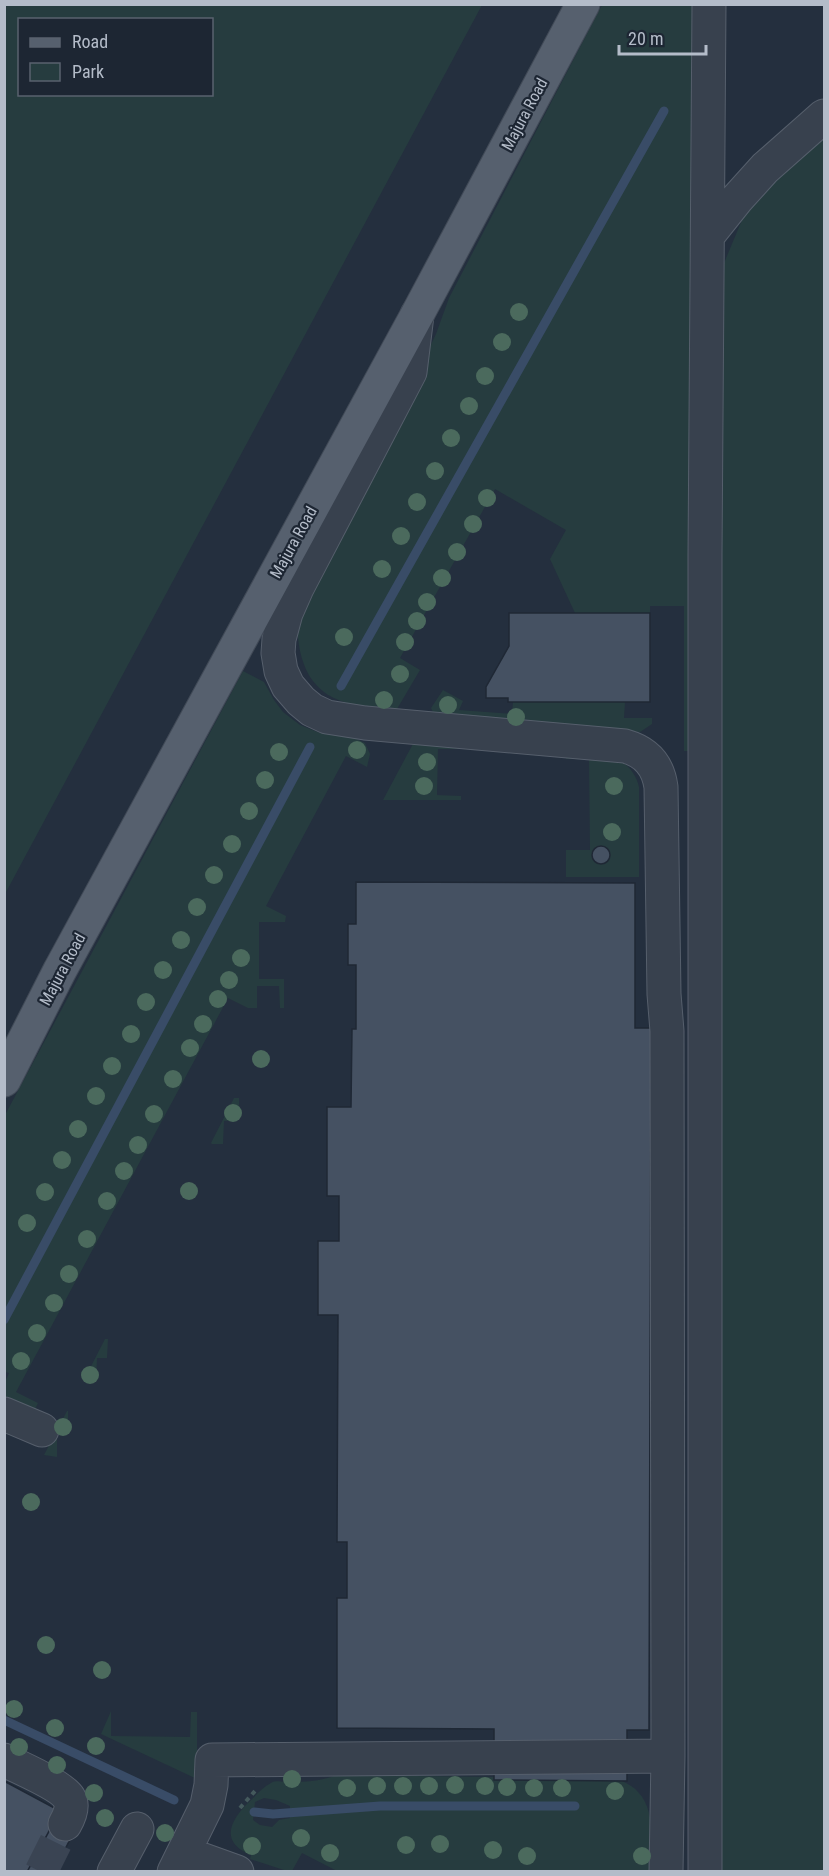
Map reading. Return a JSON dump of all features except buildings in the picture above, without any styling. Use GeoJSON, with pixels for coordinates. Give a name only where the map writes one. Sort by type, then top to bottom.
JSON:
{"type":"FeatureCollection","features":[{"type":"Feature","properties":{"kind":"main road","name":"Majura Road"},"geometry":{"type":"LineString","coordinates":[[4,1080],[60,970],[417,315],[583,4]]}},
{"type":"Feature","properties":{"kind":"street"},"geometry":{"type":"LineString","coordinates":[[705,1872],[705,543],[710,4]]}},
{"type":"Feature","properties":{"kind":"street"},"geometry":{"type":"LineString","coordinates":[[709,234],[765,168],[825,116]]}},
{"type":"Feature","properties":{"kind":"street"},"geometry":{"type":"LineString","coordinates":[[417,315],[410,372],[297,588],[280,631],[279,660],[284,679],[295,695],[312,710],[327,717],[375,724],[625,746],[647,757],[659,774],[664,994],[667,1031],[668,1756],[666,1872]]}},
{"type":"Feature","properties":{"kind":"street"},"geometry":{"type":"LineString","coordinates":[[4,1414],[42,1430]]}},
{"type":"Feature","properties":{"kind":"street"},"geometry":{"type":"LineString","coordinates":[[237,1872],[179,1862],[207,1805],[212,1760],[668,1756]]}},
{"type":"Feature","properties":{"kind":"street"},"geometry":{"type":"LineString","coordinates":[[6,1761],[60,1789],[68,1796],[71,1809],[65,1824]]}},
{"type":"Feature","properties":{"kind":"street"},"geometry":{"type":"LineString","coordinates":[[114,1872],[137,1829]]}},
{"type":"Feature","properties":{"kind":"path"},"geometry":{"type":"LineString","coordinates":[[233,1816],[265,1784],[266,1759]]}},
{"type":"Feature","properties":{"kind":"green space"},"geometry":{"type":"Polygon","coordinates":[[[4,5],[482,5],[5,894],[4,5]]]}},
{"type":"Feature","properties":{"kind":"green space"},"geometry":{"type":"Polygon","coordinates":[[[602,5],[697,5],[696,751],[684,751],[684,606],[650,606],[650,613],[575,613],[550,559],[566,530],[495,489],[400,658],[420,670],[397,709],[355,705],[327,694],[310,676],[300,651],[298,637],[297,622],[436,334],[449,298],[602,5]]]}},
{"type":"Feature","properties":{"kind":"green space"},"geometry":{"type":"Polygon","coordinates":[[[824,130],[824,1871],[717,1871],[714,287],[747,208],[824,130]]]}},
{"type":"Feature","properties":{"kind":"green space"},"geometry":{"type":"Polygon","coordinates":[[[243,671],[264,682],[283,712],[300,725],[320,733],[351,736],[365,743],[370,754],[367,767],[346,756],[266,906],[286,916],[285,922],[259,922],[259,979],[284,979],[284,1008],[280,1008],[279,986],[257,986],[257,1008],[248,1008],[228,998],[16,1392],[38,1403],[35,1409],[5,1397],[5,1382],[9,1373],[5,1372],[5,1115],[243,671]]]}},
{"type":"Feature","properties":{"kind":"green space"},"geometry":{"type":"Polygon","coordinates":[[[443,690],[463,701],[459,710],[512,714],[513,702],[625,702],[624,718],[652,718],[652,724],[640,732],[433,712],[431,708],[443,690]]]}},
{"type":"Feature","properties":{"kind":"green space"},"geometry":{"type":"Polygon","coordinates":[[[415,740],[461,745],[461,749],[438,749],[437,795],[461,796],[461,800],[383,800],[415,740]]]}},
{"type":"Feature","properties":{"kind":"green space"},"geometry":{"type":"Polygon","coordinates":[[[566,755],[619,761],[626,765],[634,775],[639,787],[639,877],[566,877],[566,850],[590,850],[589,759],[566,759],[566,755]]]}},
{"type":"Feature","properties":{"kind":"green space"},"geometry":{"type":"Polygon","coordinates":[[[234,1098],[239,1098],[239,1120],[224,1121],[223,1144],[212,1144],[211,1143],[234,1098]]]}},
{"type":"Feature","properties":{"kind":"green space"},"geometry":{"type":"Polygon","coordinates":[[[105,1339],[108,1339],[107,1358],[97,1358],[96,1381],[86,1382],[84,1380],[105,1339]]]}},
{"type":"Feature","properties":{"kind":"green space"},"geometry":{"type":"Polygon","coordinates":[[[67,1411],[68,1434],[57,1434],[57,1457],[44,1455],[67,1411]]]}},
{"type":"Feature","properties":{"kind":"green space"},"geometry":{"type":"Polygon","coordinates":[[[111,1711],[111,1736],[190,1737],[191,1712],[197,1712],[197,1779],[101,1734],[111,1711]]]}},
{"type":"Feature","properties":{"kind":"green space"},"geometry":{"type":"Polygon","coordinates":[[[336,1775],[494,1777],[494,1780],[622,1781],[636,1790],[648,1809],[651,1830],[650,1871],[337,1871],[302,1853],[292,1871],[287,1871],[250,1859],[251,1855],[234,1844],[231,1830],[237,1815],[265,1787],[275,1782],[304,1782],[336,1775]],[[264,1798],[255,1802],[253,1820],[260,1825],[272,1827],[279,1820],[290,1818],[290,1806],[264,1798]]]}},
{"type":"Feature","properties":{"kind":"waterway"},"geometry":{"type":"LineString","coordinates":[[341,686],[664,111]]}},
{"type":"Feature","properties":{"kind":"waterway"},"geometry":{"type":"LineString","coordinates":[[4,1320],[310,747]]}},
{"type":"Feature","properties":{"kind":"waterway"},"geometry":{"type":"LineString","coordinates":[[4,1720],[174,1800]]}},
{"type":"Feature","properties":{"kind":"waterway"},"geometry":{"type":"LineString","coordinates":[[254,1812],[273,1814],[380,1806],[575,1806]]}},
{"type":"Feature","properties":{"kind":"tunnel"},"geometry":{"type":"LineString","coordinates":[[41,1872],[65,1824]]}}]}
